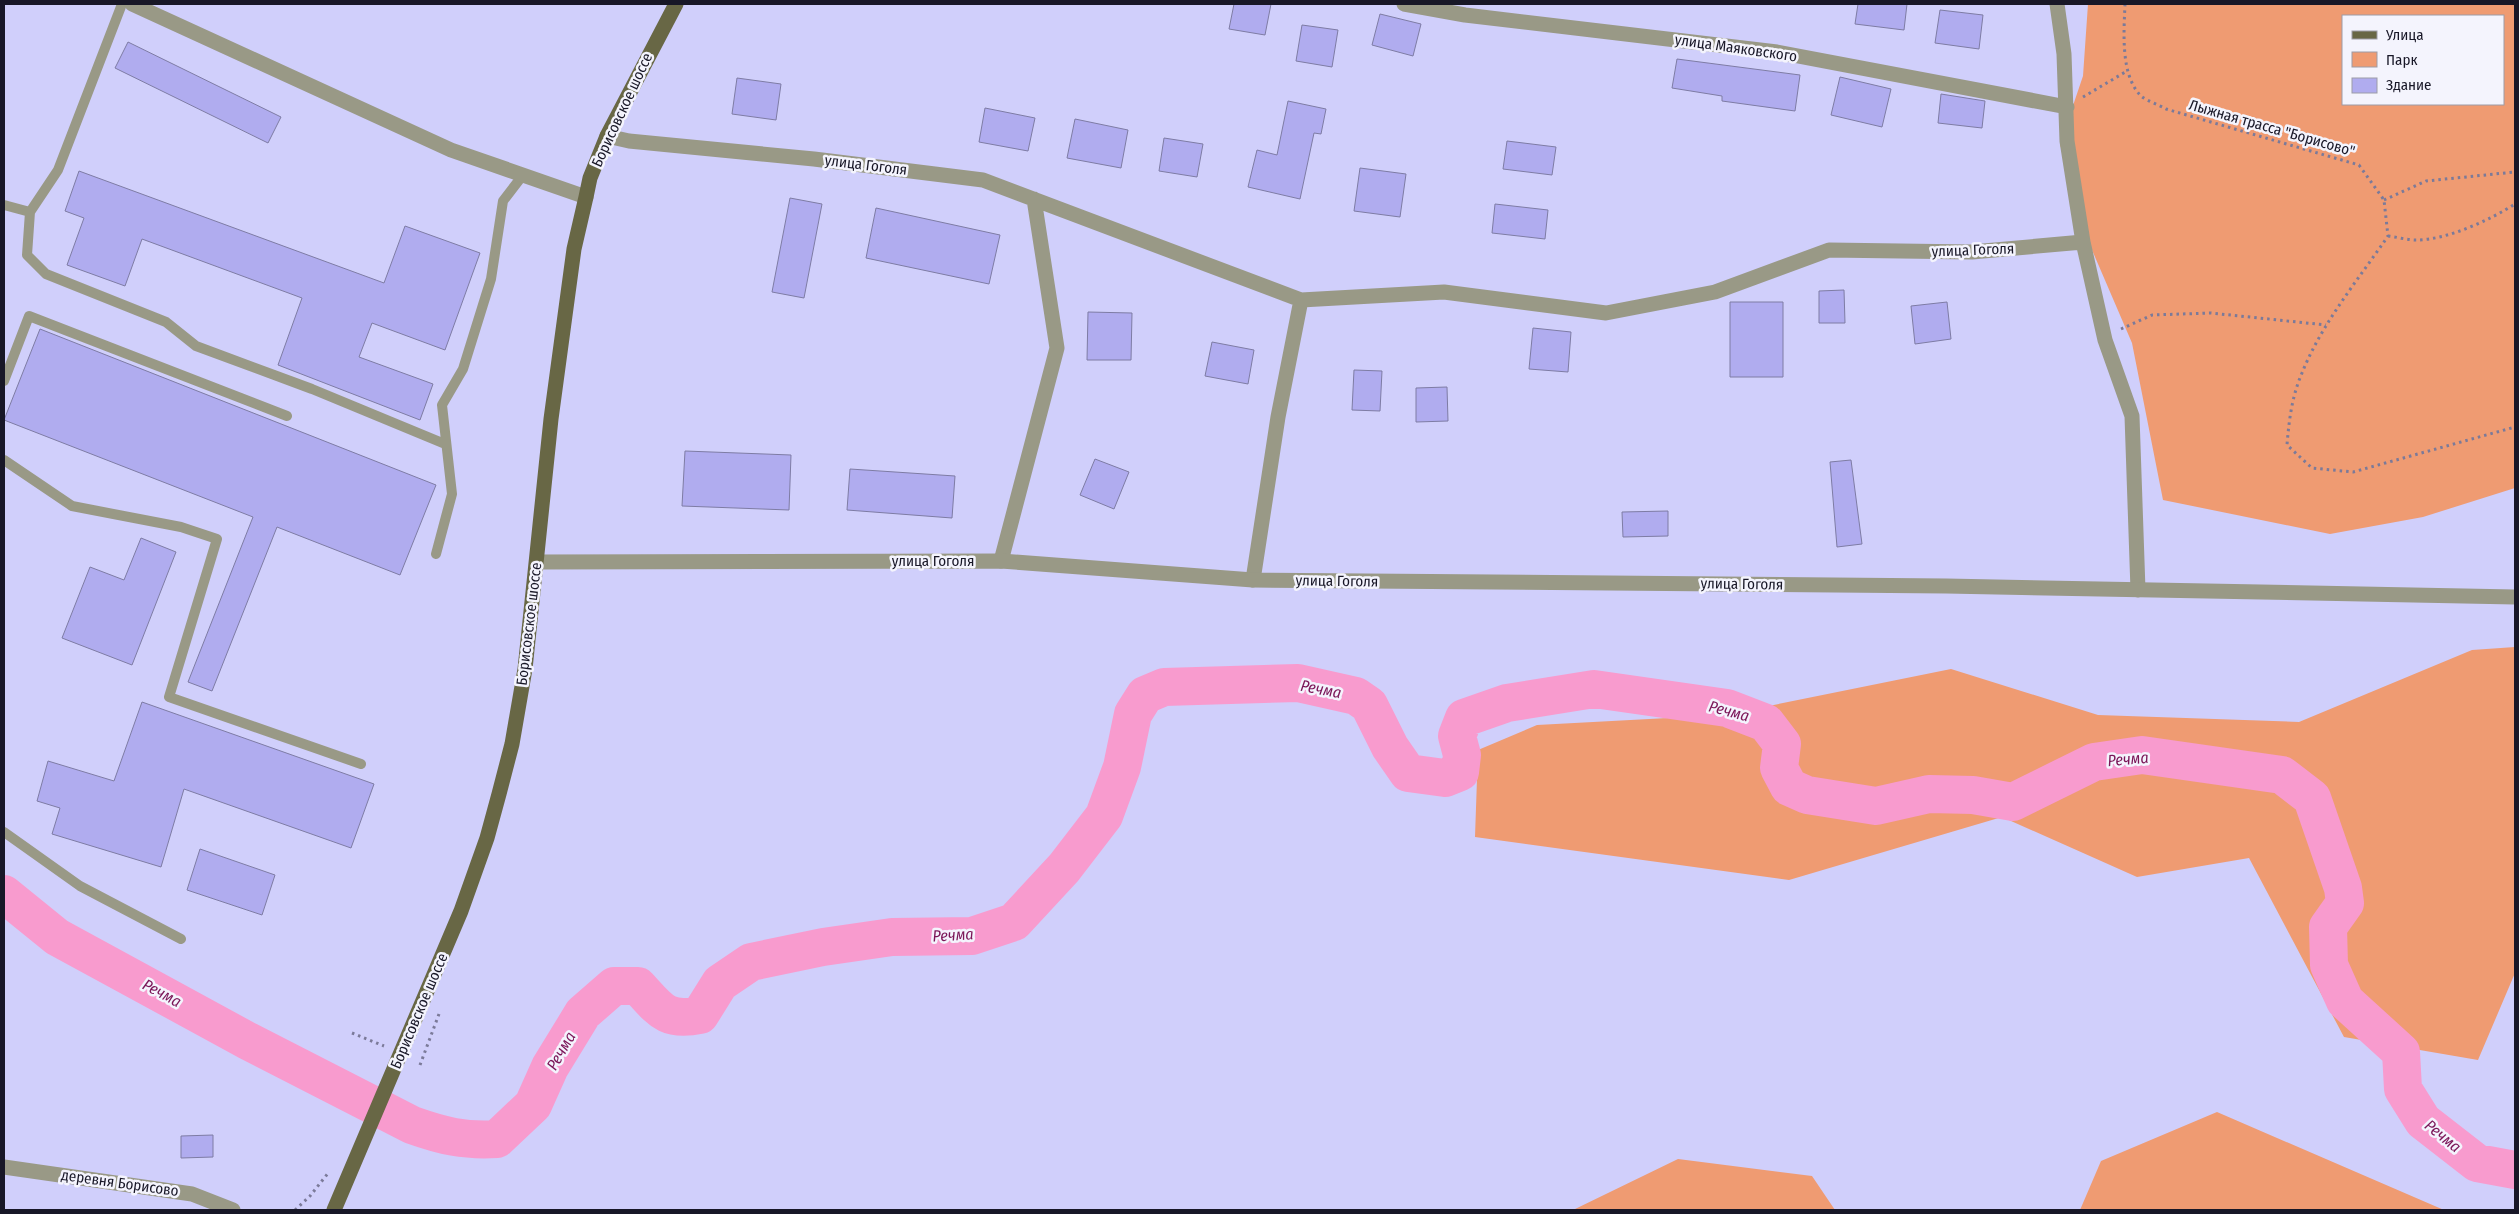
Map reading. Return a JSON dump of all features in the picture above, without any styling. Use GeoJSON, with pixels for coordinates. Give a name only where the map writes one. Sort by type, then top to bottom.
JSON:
{"type":"FeatureCollection","features":[{"type":"Feature","properties":{"kind":"main road","name":"Борисовское шоссе"},"geometry":{"type":"LineString","coordinates":[[334,1210],[461,911],[487,838],[512,744],[525,669],[560,353],[574,250],[590,178],[608,136],[676,4]]}},
{"type":"Feature","properties":{"kind":"street"},"geometry":{"type":"LineString","coordinates":[[132,4],[451,150],[586,197]]}},
{"type":"Feature","properties":{"kind":"street","name":"улица Маяковского"},"geometry":{"type":"LineString","coordinates":[[1404,4],[1466,9],[1777,52],[2067,107]]}},
{"type":"Feature","properties":{"kind":"street"},"geometry":{"type":"LineString","coordinates":[[2057,4],[2064,54],[2067,142],[2083,242],[2105,340],[2132,416],[2138,590]]}},
{"type":"Feature","properties":{"kind":"street","name":"улица Гоголя"},"geometry":{"type":"LineString","coordinates":[[608,136],[629,141],[814,158],[983,180],[1300,300],[1444,292],[1606,313],[1715,292],[1829,250],[1972,252],[2083,242]]}},
{"type":"Feature","properties":{"kind":"street"},"geometry":{"type":"LineString","coordinates":[[1001,561],[1057,348],[1034,200]]}},
{"type":"Feature","properties":{"kind":"street"},"geometry":{"type":"LineString","coordinates":[[1253,580],[1278,417],[1300,300]]}},
{"type":"Feature","properties":{"kind":"street","name":"улица Гоголя"},"geometry":{"type":"LineString","coordinates":[[537,562],[1001,561],[1253,580],[2138,590],[2515,597]]}},
{"type":"Feature","properties":{"kind":"street","name":"деревня Борисово"},"geometry":{"type":"LineString","coordinates":[[4,1167],[192,1194],[233,1210]]}},
{"type":"Feature","properties":{"kind":"lane"},"geometry":{"type":"LineString","coordinates":[[122,4],[58,170],[30,212],[27,255],[46,274],[166,322],[196,346],[312,389],[445,444]]}},
{"type":"Feature","properties":{"kind":"lane"},"geometry":{"type":"LineString","coordinates":[[436,554],[452,494],[442,405],[463,370],[491,279],[503,201],[523,175]]}},
{"type":"Feature","properties":{"kind":"lane"},"geometry":{"type":"LineString","coordinates":[[4,205],[30,212]]}},
{"type":"Feature","properties":{"kind":"lane"},"geometry":{"type":"LineString","coordinates":[[4,381],[29,316],[287,416]]}},
{"type":"Feature","properties":{"kind":"lane"},"geometry":{"type":"LineString","coordinates":[[4,460],[72,506],[181,527],[216,539],[169,697],[361,764]]}},
{"type":"Feature","properties":{"kind":"lane"},"geometry":{"type":"LineString","coordinates":[[4,832],[80,886],[181,939]]}},
{"type":"Feature","properties":{"kind":"path","name":"Лыжная трасса \"Борисово\""},"geometry":{"type":"LineString","coordinates":[[2125,4],[2124,34],[2127,71],[2141,96],[2166,109],[2359,165],[2384,200],[2388,236]]}},
{"type":"Feature","properties":{"kind":"path"},"geometry":{"type":"LineString","coordinates":[[2067,107],[2127,71]]}},
{"type":"Feature","properties":{"kind":"path"},"geometry":{"type":"LineString","coordinates":[[2384,200],[2426,181],[2515,172]]}},
{"type":"Feature","properties":{"kind":"path"},"geometry":{"type":"LineString","coordinates":[[2515,204],[2494,218],[2458,231],[2417,240],[2388,236],[2326,326],[2302,373],[2290,413],[2287,445],[2312,468],[2354,472],[2515,427]]}},
{"type":"Feature","properties":{"kind":"path"},"geometry":{"type":"LineString","coordinates":[[2105,340],[2115,332],[2152,315],[2210,312],[2326,326]]}},
{"type":"Feature","properties":{"kind":"path"},"geometry":{"type":"LineString","coordinates":[[352,1032],[384,1046],[388,1037]]}},
{"type":"Feature","properties":{"kind":"path"},"geometry":{"type":"LineString","coordinates":[[295,1210],[310,1196],[329,1171]]}},
{"type":"Feature","properties":{"kind":"green space"},"geometry":{"type":"Polygon","coordinates":[[[2088,4],[2515,4],[2515,488],[2423,517],[2330,534],[2163,500],[2132,343],[2083,229],[2060,144],[2083,76],[2088,4]]]}},
{"type":"Feature","properties":{"kind":"green space"},"geometry":{"type":"Polygon","coordinates":[[[2515,647],[2515,973],[2478,1060],[2344,1037],[2249,858],[2137,877],[2002,817],[1789,880],[1475,837],[1478,750],[1537,725],[1724,715],[1951,669],[2098,715],[2299,722],[2472,650],[2515,647]]]}},
{"type":"Feature","properties":{"kind":"green space"},"geometry":{"type":"Polygon","coordinates":[[[2217,1112],[2444,1210],[2080,1210],[2101,1161],[2217,1112]]]}},
{"type":"Feature","properties":{"kind":"green space"},"geometry":{"type":"Polygon","coordinates":[[[1678,1159],[1812,1176],[1835,1210],[1573,1210],[1678,1159]]]}},
{"type":"Feature","properties":{"kind":"building"},"geometry":{"type":"Polygon","coordinates":[[[1234,4],[1271,4],[1265,35],[1229,29],[1234,4]]]}},
{"type":"Feature","properties":{"kind":"building"},"geometry":{"type":"Polygon","coordinates":[[[1858,4],[1907,4],[1904,30],[1855,24],[1858,4]]]}},
{"type":"Feature","properties":{"kind":"building"},"geometry":{"type":"Polygon","coordinates":[[[1940,10],[1983,15],[1979,49],[1935,43],[1940,10]]]}},
{"type":"Feature","properties":{"kind":"building"},"geometry":{"type":"Polygon","coordinates":[[[1380,14],[1421,24],[1413,56],[1372,45],[1380,14]]]}},
{"type":"Feature","properties":{"kind":"building"},"geometry":{"type":"Polygon","coordinates":[[[1302,25],[1338,30],[1332,67],[1296,61],[1302,25]]]}},
{"type":"Feature","properties":{"kind":"building"},"geometry":{"type":"Polygon","coordinates":[[[128,42],[281,117],[268,143],[115,68],[128,42]]]}},
{"type":"Feature","properties":{"kind":"building"},"geometry":{"type":"Polygon","coordinates":[[[1677,59],[1800,75],[1795,111],[1722,101],[1722,96],[1672,88],[1677,59]]]}},
{"type":"Feature","properties":{"kind":"building"},"geometry":{"type":"Polygon","coordinates":[[[1840,77],[1891,89],[1882,127],[1831,115],[1840,77]]]}},
{"type":"Feature","properties":{"kind":"building"},"geometry":{"type":"Polygon","coordinates":[[[737,78],[781,84],[776,120],[732,114],[737,78]]]}},
{"type":"Feature","properties":{"kind":"building"},"geometry":{"type":"Polygon","coordinates":[[[1941,94],[1985,101],[1982,128],[1938,123],[1941,94]]]}},
{"type":"Feature","properties":{"kind":"building"},"geometry":{"type":"Polygon","coordinates":[[[1288,101],[1326,109],[1321,134],[1314,133],[1300,199],[1248,187],[1257,150],[1277,155],[1288,101]]]}},
{"type":"Feature","properties":{"kind":"building"},"geometry":{"type":"Polygon","coordinates":[[[985,108],[1035,118],[1028,151],[979,142],[985,108]]]}},
{"type":"Feature","properties":{"kind":"building"},"geometry":{"type":"Polygon","coordinates":[[[1075,119],[1128,130],[1121,168],[1067,158],[1075,119]]]}},
{"type":"Feature","properties":{"kind":"building"},"geometry":{"type":"Polygon","coordinates":[[[1164,138],[1203,144],[1197,177],[1159,171],[1164,138]]]}},
{"type":"Feature","properties":{"kind":"building"},"geometry":{"type":"Polygon","coordinates":[[[1507,141],[1556,147],[1552,175],[1503,169],[1507,141]]]}},
{"type":"Feature","properties":{"kind":"building"},"geometry":{"type":"Polygon","coordinates":[[[1360,168],[1406,174],[1400,217],[1354,211],[1360,168]]]}},
{"type":"Feature","properties":{"kind":"building"},"geometry":{"type":"Polygon","coordinates":[[[79,171],[384,283],[405,226],[480,253],[445,350],[372,323],[359,357],[433,384],[420,420],[278,365],[302,298],[142,239],[125,286],[67,265],[84,218],[65,211],[79,171]]]}},
{"type":"Feature","properties":{"kind":"building"},"geometry":{"type":"Polygon","coordinates":[[[790,198],[822,204],[804,298],[772,292],[790,198]]]}},
{"type":"Feature","properties":{"kind":"building"},"geometry":{"type":"Polygon","coordinates":[[[1495,204],[1548,210],[1545,239],[1492,233],[1495,204]]]}},
{"type":"Feature","properties":{"kind":"building"},"geometry":{"type":"Polygon","coordinates":[[[876,208],[1000,235],[989,284],[866,258],[876,208]]]}},
{"type":"Feature","properties":{"kind":"building"},"geometry":{"type":"Polygon","coordinates":[[[1844,290],[1845,323],[1819,323],[1819,291],[1844,290]]]}},
{"type":"Feature","properties":{"kind":"building"},"geometry":{"type":"Polygon","coordinates":[[[1730,302],[1783,302],[1783,377],[1730,377],[1730,302]]]}},
{"type":"Feature","properties":{"kind":"building"},"geometry":{"type":"Polygon","coordinates":[[[1947,302],[1951,339],[1915,344],[1911,306],[1947,302]]]}},
{"type":"Feature","properties":{"kind":"building"},"geometry":{"type":"Polygon","coordinates":[[[1088,312],[1132,313],[1131,360],[1087,360],[1088,312]]]}},
{"type":"Feature","properties":{"kind":"building"},"geometry":{"type":"Polygon","coordinates":[[[1533,328],[1571,332],[1568,372],[1529,369],[1533,328]]]}},
{"type":"Feature","properties":{"kind":"building"},"geometry":{"type":"Polygon","coordinates":[[[40,329],[436,485],[400,575],[277,527],[212,691],[188,682],[253,517],[4,420],[40,329]]]}},
{"type":"Feature","properties":{"kind":"building"},"geometry":{"type":"Polygon","coordinates":[[[1212,342],[1254,350],[1248,384],[1205,376],[1212,342]]]}},
{"type":"Feature","properties":{"kind":"building"},"geometry":{"type":"Polygon","coordinates":[[[1354,370],[1382,371],[1380,411],[1352,410],[1354,370]]]}},
{"type":"Feature","properties":{"kind":"building"},"geometry":{"type":"Polygon","coordinates":[[[1447,387],[1448,421],[1416,422],[1416,388],[1447,387]]]}},
{"type":"Feature","properties":{"kind":"building"},"geometry":{"type":"Polygon","coordinates":[[[685,451],[791,455],[789,510],[682,506],[685,451]]]}},
{"type":"Feature","properties":{"kind":"building"},"geometry":{"type":"Polygon","coordinates":[[[1095,459],[1129,472],[1114,509],[1080,495],[1095,459]]]}},
{"type":"Feature","properties":{"kind":"building"},"geometry":{"type":"Polygon","coordinates":[[[1851,460],[1862,544],[1837,547],[1830,462],[1851,460]]]}},
{"type":"Feature","properties":{"kind":"building"},"geometry":{"type":"Polygon","coordinates":[[[850,469],[955,476],[952,518],[847,510],[850,469]]]}},
{"type":"Feature","properties":{"kind":"building"},"geometry":{"type":"Polygon","coordinates":[[[1668,511],[1668,536],[1623,537],[1622,512],[1668,511]]]}},
{"type":"Feature","properties":{"kind":"building"},"geometry":{"type":"Polygon","coordinates":[[[141,538],[176,552],[132,665],[62,638],[90,567],[124,580],[141,538]]]}},
{"type":"Feature","properties":{"kind":"building"},"geometry":{"type":"Polygon","coordinates":[[[142,702],[374,784],[351,848],[184,789],[161,867],[52,834],[60,808],[37,801],[48,761],[114,781],[142,702]]]}},
{"type":"Feature","properties":{"kind":"building"},"geometry":{"type":"Polygon","coordinates":[[[200,849],[275,875],[262,915],[187,890],[200,849]]]}},
{"type":"Feature","properties":{"kind":"building"},"geometry":{"type":"Polygon","coordinates":[[[213,1135],[213,1157],[181,1158],[181,1136],[213,1135]]]}},
{"type":"Feature","properties":{"kind":"waterway","name":"Речма"},"geometry":{"type":"LineString","coordinates":[[4,894],[57,937],[248,1041],[412,1125],[454,1137],[497,1139],[533,1105],[550,1067],[583,1013],[614,986],[638,986],[664,1012],[679,1017],[688,1017],[700,1015],[720,983],[751,962],[823,947],[892,937],[972,936],[1014,922],[1064,868],[1104,816],[1122,767],[1133,714],[1145,695],[1164,687],[1298,683],[1356,696],[1369,705],[1390,747],[1408,773],[1445,778],[1460,772],[1462,755],[1457,736],[1464,718],[1507,703],[1594,689],[1727,708],[1766,723],[1782,744],[1779,768],[1789,787],[1807,795],[1876,806],[1929,794],[1973,795],[2013,802],[2094,762],[2142,755],[2282,775],[2312,798],[2343,888],[2345,903],[2328,927],[2329,965],[2345,1001],[2401,1052],[2403,1089],[2423,1121],[2477,1163],[2515,1170]]}}]}
